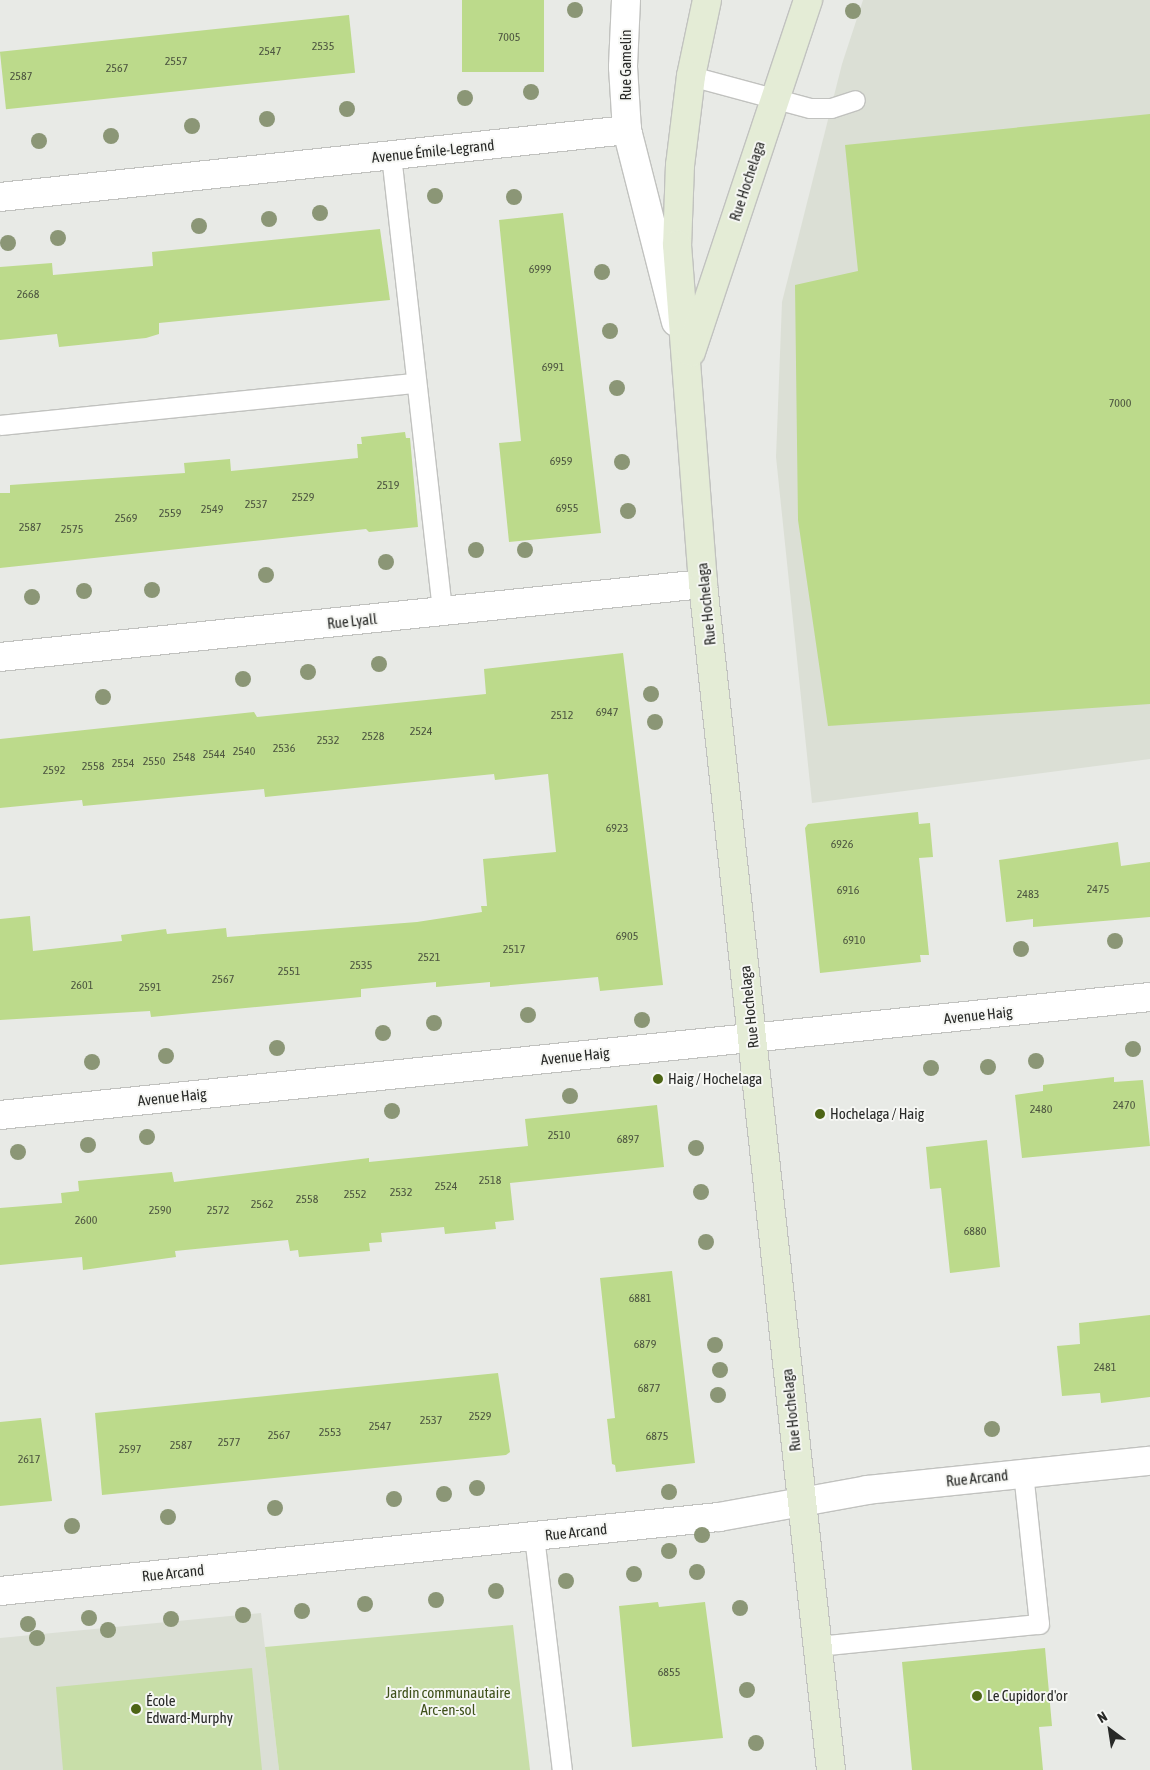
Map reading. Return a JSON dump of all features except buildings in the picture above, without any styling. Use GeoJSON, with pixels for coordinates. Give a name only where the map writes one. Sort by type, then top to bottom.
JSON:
{"type":"FeatureCollection","features":[{"type":"Feature","properties":{"kind":"main road","name":"Rue Hochelaga"},"geometry":{"type":"LineString","coordinates":[[707,0],[691,76],[680,165],[677,245],[703,584],[800,1503],[831,1770]]}},
{"type":"Feature","properties":{"kind":"main road","name":"Rue Hochelaga"},"geometry":{"type":"LineString","coordinates":[[687,362],[808,0]]}},
{"type":"Feature","properties":{"kind":"street","name":"Rue Gamelin"},"geometry":{"type":"LineString","coordinates":[[626,0],[624,67],[627,130]]}},
{"type":"Feature","properties":{"kind":"street","name":"Avenue Émile-Legrand"},"geometry":{"type":"LineString","coordinates":[[0,197],[627,130]]}},
{"type":"Feature","properties":{"kind":"street"},"geometry":{"type":"LineString","coordinates":[[627,130],[687,362]]}},
{"type":"Feature","properties":{"kind":"street","name":"Rue Lyall"},"geometry":{"type":"LineString","coordinates":[[0,657],[703,584]]}},
{"type":"Feature","properties":{"kind":"street","name":"Avenue Haig"},"geometry":{"type":"LineString","coordinates":[[0,1115],[1150,997]]}},
{"type":"Feature","properties":{"kind":"street","name":"Rue Arcand"},"geometry":{"type":"LineString","coordinates":[[0,1590],[719,1517],[867,1490],[1150,1460]]}},
{"type":"Feature","properties":{"kind":"lane"},"geometry":{"type":"LineString","coordinates":[[691,76],[775,99],[817,108],[855,100]]}},
{"type":"Feature","properties":{"kind":"lane"},"geometry":{"type":"LineString","coordinates":[[391,155],[442,612]]}},
{"type":"Feature","properties":{"kind":"lane"},"geometry":{"type":"LineString","coordinates":[[0,425],[416,383]]}},
{"type":"Feature","properties":{"kind":"lane"},"geometry":{"type":"LineString","coordinates":[[817,1646],[1039,1624],[1023,1473]]}},
{"type":"Feature","properties":{"kind":"lane"},"geometry":{"type":"LineString","coordinates":[[534,1536],[562,1770]]}},
{"type":"Feature","properties":{"kind":"shaded area"},"geometry":{"type":"Polygon","coordinates":[[[863,0],[1150,0],[1150,759],[812,803],[776,457],[782,302],[842,64],[863,0]]]}},
{"type":"Feature","properties":{"kind":"shaded area","name":"École Edward-Murphy"},"geometry":{"type":"Polygon","coordinates":[[[261,1613],[279,1770],[0,1770],[0,1638],[261,1613]]]}},
{"type":"Feature","properties":{"kind":"green space","name":"Jardin communautaire Arc-en-sol"},"geometry":{"type":"Polygon","coordinates":[[[513,1625],[530,1770],[279,1770],[265,1647],[513,1625]]]}},
{"type":"Feature","properties":{"kind":"green space"},"geometry":{"type":"Polygon","coordinates":[[[252,1668],[262,1770],[63,1770],[56,1687],[252,1668]]]}},
{"type":"Feature","properties":{"kind":"place","name":"Haig / Hochelaga"},"geometry":{"type":"Point","coordinates":[658,1079]}},
{"type":"Feature","properties":{"kind":"place","name":"Hochelaga / Haig"},"geometry":{"type":"Point","coordinates":[820,1114]}},
{"type":"Feature","properties":{"kind":"place","name":"Le Cupidor d'or"},"geometry":{"type":"Point","coordinates":[977,1696]}},
{"type":"Feature","properties":{"kind":"place","name":"École Edward-Murphy"},"geometry":{"type":"Point","coordinates":[136,1709]}}]}
